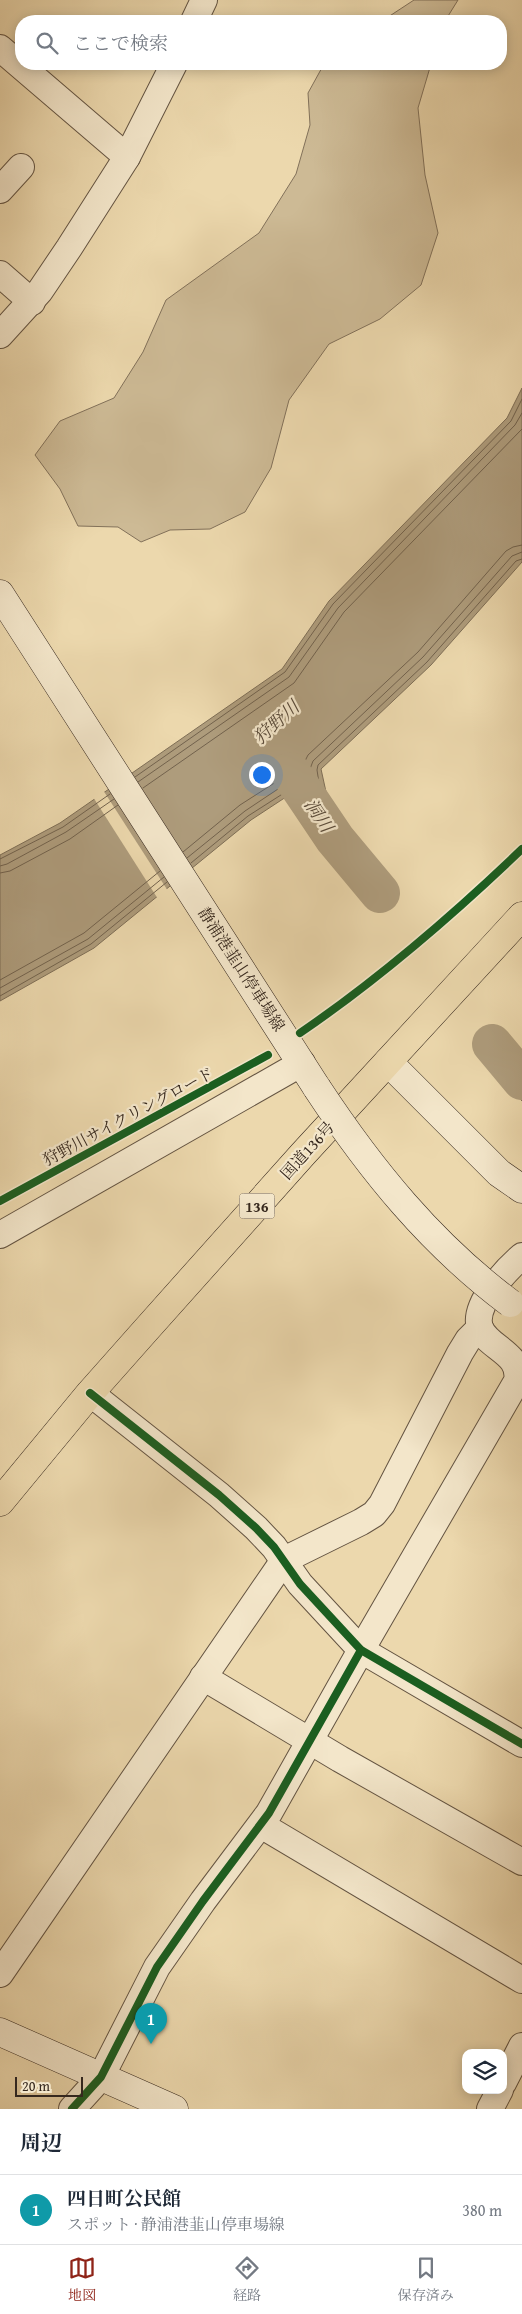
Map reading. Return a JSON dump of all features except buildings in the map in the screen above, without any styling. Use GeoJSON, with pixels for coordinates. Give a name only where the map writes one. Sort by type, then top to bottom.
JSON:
{"type":"FeatureCollection","features":[{"type":"Feature","properties":{"kind":"highway","name":"国道136号"},"geometry":{"type":"LineString","coordinates":[[0,1502],[90,1393],[310,1147],[522,916]]}},
{"type":"Feature","properties":{"kind":"main road","name":"静浦港韮山停車場線"},"geometry":{"type":"LineString","coordinates":[[0,594],[352,1141],[393,1193],[434,1238],[477,1278],[516,1307]]}},
{"type":"Feature","properties":{"kind":"main road"},"geometry":{"type":"LineString","coordinates":[[388,1062],[499,1173],[522,1189]]}},
{"type":"Feature","properties":{"kind":"main road"},"geometry":{"type":"LineString","coordinates":[[0,2032],[174,2109]]}},
{"type":"Feature","properties":{"kind":"street"},"geometry":{"type":"LineString","coordinates":[[197,15],[204,0]]}},
{"type":"Feature","properties":{"kind":"street"},"geometry":{"type":"LineString","coordinates":[[0,48],[15,61]]}},
{"type":"Feature","properties":{"kind":"street"},"geometry":{"type":"LineString","coordinates":[[26,70],[127,157]]}},
{"type":"Feature","properties":{"kind":"street"},"geometry":{"type":"LineString","coordinates":[[0,335],[32,302],[69,248],[127,157],[171,70]]}},
{"type":"Feature","properties":{"kind":"street"},"geometry":{"type":"LineString","coordinates":[[0,190],[21,167]]}},
{"type":"Feature","properties":{"kind":"street"},"geometry":{"type":"LineString","coordinates":[[0,274],[32,302]]}},
{"type":"Feature","properties":{"kind":"street"},"geometry":{"type":"LineString","coordinates":[[0,1235],[302,1064]]}},
{"type":"Feature","properties":{"kind":"street"},"geometry":{"type":"LineString","coordinates":[[72,2109],[101,2077],[157,1967],[203,1901],[260,1825],[520,1373],[519,1364],[486,1335],[480,1328],[479,1320],[487,1296],[500,1276],[522,1256]]}},
{"type":"Feature","properties":{"kind":"street"},"geometry":{"type":"LineString","coordinates":[[0,1974],[284,1560],[374,1514],[389,1493],[412,1444],[460,1353],[468,1340],[480,1328]]}},
{"type":"Feature","properties":{"kind":"street"},"geometry":{"type":"LineString","coordinates":[[90,1393],[219,1495],[256,1528],[284,1560],[300,1584],[361,1650],[522,1744]]}},
{"type":"Feature","properties":{"kind":"street"},"geometry":{"type":"LineString","coordinates":[[203,1677],[340,1759],[522,1862]]}},
{"type":"Feature","properties":{"kind":"street"},"geometry":{"type":"LineString","coordinates":[[260,1825],[522,1980]]}},
{"type":"Feature","properties":{"kind":"street"},"geometry":{"type":"LineString","coordinates":[[507,2075],[522,2046]]}},
{"type":"Feature","properties":{"kind":"street"},"geometry":{"type":"LineString","coordinates":[[490,2109],[498,2094]]}},
{"type":"Feature","properties":{"kind":"shaded area"},"geometry":{"type":"Polygon","coordinates":[[[414,0],[458,0],[449,15],[391,15],[414,0]]]}},
{"type":"Feature","properties":{"kind":"shaded area"},"geometry":{"type":"Polygon","coordinates":[[[321,70],[429,70],[418,108],[425,175],[438,233],[421,285],[380,319],[329,344],[289,400],[271,468],[245,512],[210,529],[170,530],[141,542],[118,527],[78,526],[60,489],[35,455],[60,421],[114,398],[143,352],[166,300],[259,233],[296,174],[310,125],[308,93],[321,70]]]}},
{"type":"Feature","properties":{"kind":"water","name":"狩野川"},"geometry":{"type":"Polygon","coordinates":[[[522,388],[522,562],[431,665],[321,769],[330,810],[317,820],[307,810],[286,797],[251,820],[94,948],[0,1001],[0,855],[60,823],[282,669],[329,601],[507,418],[522,388]]]}},
{"type":"Feature","properties":{"kind":"water"},"geometry":{"type":"Polygon","coordinates":[[[507,1036],[522,1054],[522,1101],[484,1058],[507,1036]]]}},
{"type":"Feature","properties":{"kind":"pier"},"geometry":{"type":"Polygon","coordinates":[[[103,790],[168,891],[158,899],[93,797],[103,790]]]}},
{"type":"Feature","properties":{"kind":"waterway","name":"洞川"},"geometry":{"type":"LineString","coordinates":[[290,772],[335,839],[380,893]]}},
{"type":"Feature","properties":{"kind":"waterway","name":"洞川"},"geometry":{"type":"LineString","coordinates":[[492,1044],[522,1080]]}},
{"type":"Feature","properties":{"kind":"cycle path"},"geometry":{"type":"LineString","coordinates":[[300,1033],[387,969],[522,849]]}},
{"type":"Feature","properties":{"kind":"cycle path","name":"狩野川サイクリングロード"},"geometry":{"type":"LineString","coordinates":[[0,1201],[268,1055]]}},
{"type":"Feature","properties":{"kind":"cycle path"},"geometry":{"type":"LineString","coordinates":[[90,1393],[219,1495],[256,1528],[274,1547],[300,1584],[361,1650],[522,1744]]}},
{"type":"Feature","properties":{"kind":"cycle path"},"geometry":{"type":"LineString","coordinates":[[72,2109],[101,2077],[157,1967],[203,1901],[269,1813],[361,1650]]}},
{"type":"Feature","properties":{"kind":"place","name":"四日町公民館"},"geometry":{"type":"Point","coordinates":[151,2044]}}]}
